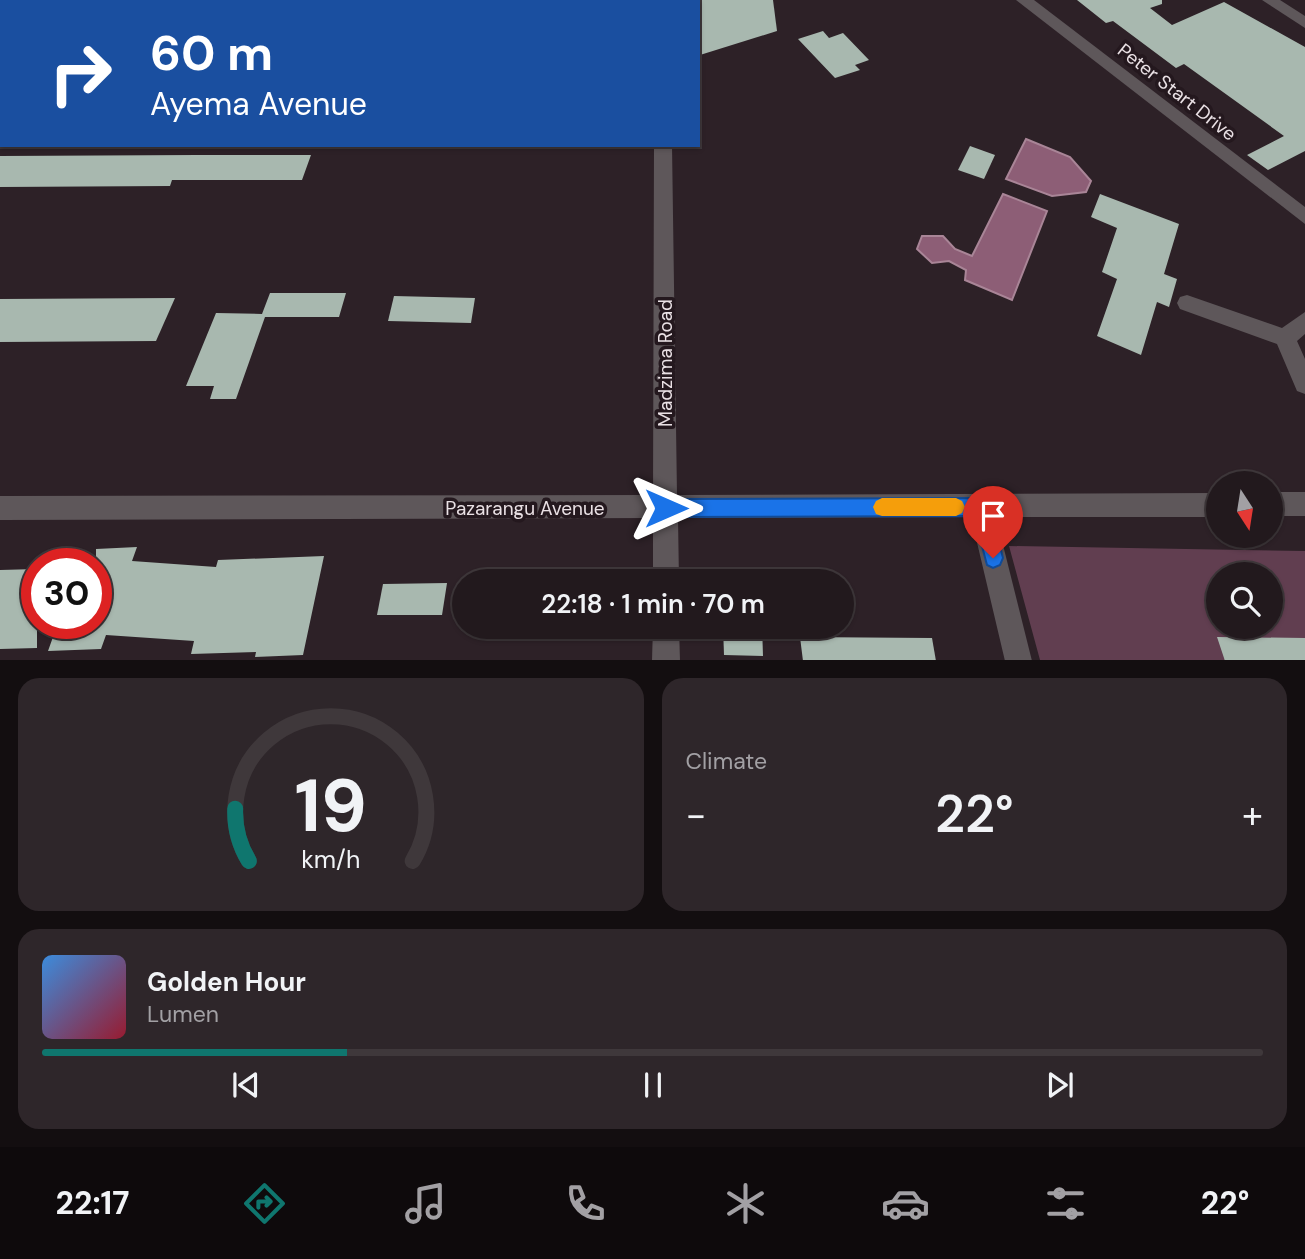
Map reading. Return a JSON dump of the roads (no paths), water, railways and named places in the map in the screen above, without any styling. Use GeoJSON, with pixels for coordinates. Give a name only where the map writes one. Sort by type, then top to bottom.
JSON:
{"type":"FeatureCollection","features":[{"type":"Feature","properties":{"kind":"street","name":"Peter Start Drive"},"geometry":{"type":"LineString","coordinates":[[1024,0],[1305,218]]}},
{"type":"Feature","properties":{"kind":"street"},"geometry":{"type":"LineString","coordinates":[[1270,0],[1305,23]]}},
{"type":"Feature","properties":{"kind":"street","name":"Madzima Road"},"geometry":{"type":"LineString","coordinates":[[663,147],[666,569]]}},
{"type":"Feature","properties":{"kind":"street"},"geometry":{"type":"LineString","coordinates":[[1187,303],[1285,338],[1305,384]]}},
{"type":"Feature","properties":{"kind":"street"},"geometry":{"type":"LineString","coordinates":[[1285,338],[1305,321]]}},
{"type":"Feature","properties":{"kind":"street"},"geometry":{"type":"LineString","coordinates":[[1283,505],[1305,504]]}},
{"type":"Feature","properties":{"kind":"street","name":"Pazarangu Avenue"},"geometry":{"type":"LineString","coordinates":[[0,508],[1206,505]]}},
{"type":"Feature","properties":{"kind":"street"},"geometry":{"type":"LineString","coordinates":[[981,507],[1019,660]]}},
{"type":"Feature","properties":{"kind":"street"},"geometry":{"type":"LineString","coordinates":[[666,639],[666,660]]}}]}
